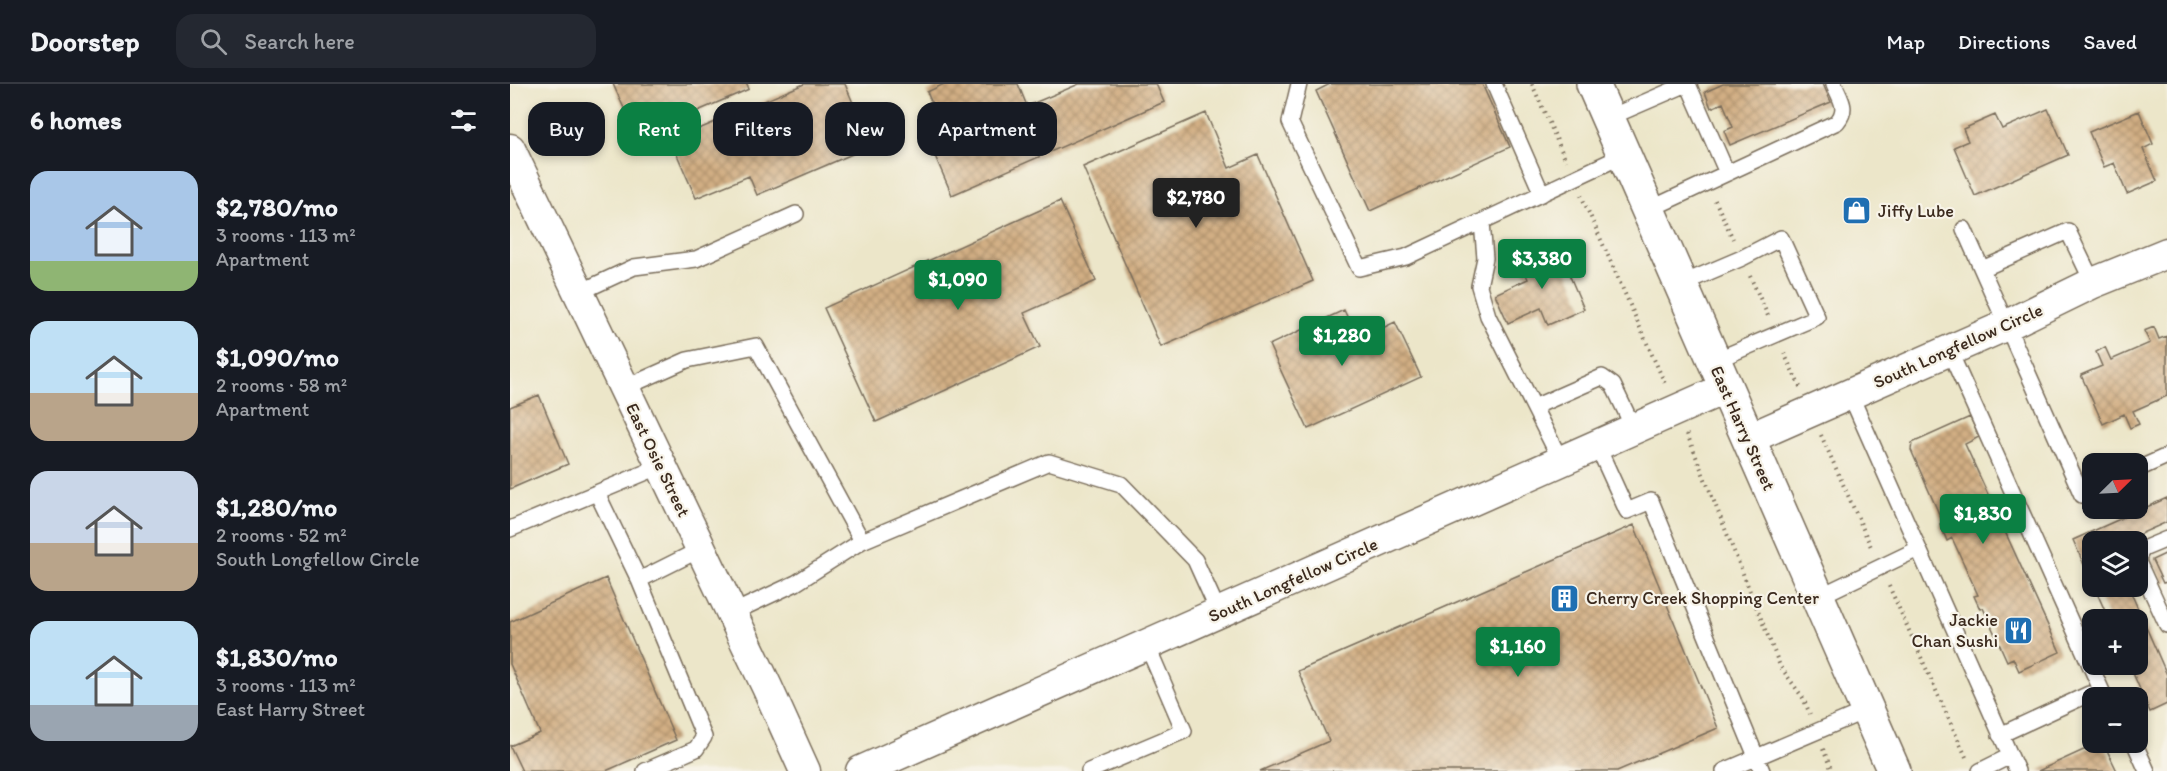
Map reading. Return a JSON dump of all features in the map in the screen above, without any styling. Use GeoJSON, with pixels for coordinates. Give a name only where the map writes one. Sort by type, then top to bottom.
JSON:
{"type":"FeatureCollection","features":[{"type":"Feature","properties":{"kind":"main road","name":"East Harry Street"},"geometry":{"type":"LineString","coordinates":[[1593,84],[1894,771]]}},
{"type":"Feature","properties":{"kind":"street","name":"East Osie Street"},"geometry":{"type":"LineString","coordinates":[[510,148],[805,771]]}},
{"type":"Feature","properties":{"kind":"street","name":"South Longfellow Circle"},"geometry":{"type":"LineString","coordinates":[[1748,439],[2007,325],[2093,283],[2167,253]]}},
{"type":"Feature","properties":{"kind":"street","name":"South Longfellow Circle"},"geometry":{"type":"LineString","coordinates":[[861,771],[902,763],[1147,645],[1634,429],[1720,374]]}},
{"type":"Feature","properties":{"kind":"lane"},"geometry":{"type":"LineString","coordinates":[[1299,84],[1290,122],[1359,268],[1406,257],[1624,155]]}},
{"type":"Feature","properties":{"kind":"lane"},"geometry":{"type":"LineString","coordinates":[[1494,84],[1542,194]]}},
{"type":"Feature","properties":{"kind":"lane"},"geometry":{"type":"LineString","coordinates":[[1608,118],[1688,84],[1727,173]]}},
{"type":"Feature","properties":{"kind":"lane"},"geometry":{"type":"LineString","coordinates":[[1648,210],[1837,122],[1844,108],[1834,84]]}},
{"type":"Feature","properties":{"kind":"lane"},"geometry":{"type":"LineString","coordinates":[[578,293],[634,267],[696,259],[796,214]]}},
{"type":"Feature","properties":{"kind":"lane"},"geometry":{"type":"LineString","coordinates":[[1482,222],[1485,258],[1479,286],[1488,316],[1561,461]]}},
{"type":"Feature","properties":{"kind":"lane"},"geometry":{"type":"LineString","coordinates":[[1964,229],[2082,495]]}},
{"type":"Feature","properties":{"kind":"lane"},"geometry":{"type":"LineString","coordinates":[[1982,269],[2068,231],[2093,283]]}},
{"type":"Feature","properties":{"kind":"lane"},"geometry":{"type":"LineString","coordinates":[[1681,284],[1742,258],[1781,238],[1816,317],[1720,374]]}},
{"type":"Feature","properties":{"kind":"lane"},"geometry":{"type":"LineString","coordinates":[[624,388],[687,360],[756,346],[862,541]]}},
{"type":"Feature","properties":{"kind":"lane"},"geometry":{"type":"LineString","coordinates":[[1949,350],[2101,687]]}},
{"type":"Feature","properties":{"kind":"lane"},"geometry":{"type":"LineString","coordinates":[[1534,407],[1602,377],[1613,385],[1634,429]]}},
{"type":"Feature","properties":{"kind":"lane"},"geometry":{"type":"LineString","coordinates":[[1850,394],[2017,771]]}},
{"type":"Feature","properties":{"kind":"lane"},"geometry":{"type":"LineString","coordinates":[[1597,445],[1627,511],[1651,501],[1759,764]]}},
{"type":"Feature","properties":{"kind":"lane"},"geometry":{"type":"LineString","coordinates":[[2148,465],[2167,456]]}},
{"type":"Feature","properties":{"kind":"lane"},"geometry":{"type":"LineString","coordinates":[[732,613],[796,583],[862,541],[1049,462],[1121,484],[1195,560],[1219,613]]}},
{"type":"Feature","properties":{"kind":"lane"},"geometry":{"type":"LineString","coordinates":[[510,529],[661,466]]}},
{"type":"Feature","properties":{"kind":"lane"},"geometry":{"type":"LineString","coordinates":[[590,496],[639,580],[704,736],[696,749],[645,771]]}},
{"type":"Feature","properties":{"kind":"lane"},"geometry":{"type":"LineString","coordinates":[[2167,538],[2143,549],[2138,557],[2139,564],[2167,625]]}},
{"type":"Feature","properties":{"kind":"lane"},"geometry":{"type":"LineString","coordinates":[[639,580],[701,549]]}},
{"type":"Feature","properties":{"kind":"lane"},"geometry":{"type":"LineString","coordinates":[[1818,597],[1918,549]]}},
{"type":"Feature","properties":{"kind":"lane"},"geometry":{"type":"LineString","coordinates":[[1089,771],[1184,730],[1147,645]]}},
{"type":"Feature","properties":{"kind":"lane"},"geometry":{"type":"LineString","coordinates":[[2001,735],[2082,697]]}},
{"type":"Feature","properties":{"kind":"lane"},"geometry":{"type":"LineString","coordinates":[[1724,771],[1759,764],[1867,710]]}},
{"type":"Feature","properties":{"kind":"lane"},"geometry":{"type":"LineString","coordinates":[[2139,753],[2147,771]]}},
{"type":"Feature","properties":{"kind":"lane"},"geometry":{"type":"LineString","coordinates":[[1980,771],[2010,756]]}},
{"type":"Feature","properties":{"kind":"building"},"geometry":{"type":"Polygon","coordinates":[[[613,84],[747,84],[749,89],[719,102],[713,102],[713,104],[701,110],[701,102],[621,102],[613,84]]]}},
{"type":"Feature","properties":{"kind":"building"},"geometry":{"type":"Polygon","coordinates":[[[804,84],[845,84],[853,102],[825,102],[825,156],[848,156],[757,195],[749,176],[696,198],[678,156],[701,156],[701,128],[713,123],[713,156],[813,156],[813,102],[762,102],[804,84]]]}},
{"type":"Feature","properties":{"kind":"building"},"geometry":{"type":"Polygon","coordinates":[[[944,84],[1018,84],[1025,102],[931,102],[927,92],[944,84]]]}},
{"type":"Feature","properties":{"kind":"building"},"geometry":{"type":"Polygon","coordinates":[[[1079,84],[1156,84],[1164,102],[1057,149],[1057,102],[1036,102],[1079,84]]]}},
{"type":"Feature","properties":{"kind":"building"},"geometry":{"type":"Polygon","coordinates":[[[1330,84],[1482,84],[1510,147],[1370,211],[1316,91],[1330,84]]]}},
{"type":"Feature","properties":{"kind":"building"},"geometry":{"type":"Polygon","coordinates":[[[1723,84],[1823,84],[1831,102],[1730,145],[1724,131],[1733,127],[1723,103],[1711,108],[1705,92],[1723,84]]]}},
{"type":"Feature","properties":{"kind":"building"},"geometry":{"type":"Polygon","coordinates":[[[2048,109],[2068,155],[1975,196],[1954,147],[1968,141],[1963,129],[1995,115],[2002,129],[2048,109]]]}},
{"type":"Feature","properties":{"kind":"building"},"geometry":{"type":"Polygon","coordinates":[[[2139,111],[2153,144],[2143,149],[2157,181],[2127,194],[2114,163],[2104,167],[2089,132],[2139,111]]]}},
{"type":"Feature","properties":{"kind":"building"},"geometry":{"type":"Polygon","coordinates":[[[1206,113],[1229,168],[1258,155],[1313,281],[1161,347],[1083,167],[1206,113]]]}},
{"type":"Feature","properties":{"kind":"building"},"geometry":{"type":"Polygon","coordinates":[[[935,156],[1041,156],[952,195],[935,156]]]}},
{"type":"Feature","properties":{"kind":"building"},"geometry":{"type":"Polygon","coordinates":[[[1060,201],[1096,281],[1024,313],[1040,347],[876,422],[824,308],[1060,201]]]}},
{"type":"Feature","properties":{"kind":"building"},"geometry":{"type":"Polygon","coordinates":[[[1557,246],[1584,309],[1548,325],[1541,308],[1508,323],[1495,294],[1528,279],[1521,263],[1557,246]]]}},
{"type":"Feature","properties":{"kind":"building"},"geometry":{"type":"Polygon","coordinates":[[[1344,310],[1358,340],[1395,322],[1421,377],[1308,429],[1269,345],[1344,310]]]}},
{"type":"Feature","properties":{"kind":"building"},"geometry":{"type":"Polygon","coordinates":[[[2154,327],[2159,339],[2167,336],[2167,396],[2133,411],[2139,424],[2130,428],[2124,414],[2103,424],[2081,375],[2102,366],[2096,352],[2105,347],[2111,360],[2150,343],[2144,331],[2154,327]]]}},
{"type":"Feature","properties":{"kind":"building"},"geometry":{"type":"Polygon","coordinates":[[[539,395],[568,464],[510,489],[510,407],[539,395]]]}},
{"type":"Feature","properties":{"kind":"building"},"geometry":{"type":"Polygon","coordinates":[[[1970,417],[1979,437],[1965,444],[2060,652],[2019,671],[2013,658],[2007,661],[1983,608],[1980,609],[1974,596],[1978,595],[1952,538],[1947,541],[1940,524],[1943,523],[1911,450],[1912,443],[1970,417]]]}},
{"type":"Feature","properties":{"kind":"building"},"geometry":{"type":"Polygon","coordinates":[[[2167,498],[2167,522],[2147,531],[2093,531],[2120,519],[2148,519],[2148,506],[2167,498]]]}},
{"type":"Feature","properties":{"kind":"building","name":"Cherry Creek Shopping Center"},"geometry":{"type":"Polygon","coordinates":[[[1634,525],[1718,728],[1617,771],[1260,771],[1329,741],[1298,671],[1634,525]]]}},
{"type":"Feature","properties":{"kind":"building"},"geometry":{"type":"Polygon","coordinates":[[[2082,536],[2082,560],[2073,540],[2082,536]]]}},
{"type":"Feature","properties":{"kind":"building"},"geometry":{"type":"Polygon","coordinates":[[[2167,553],[2167,582],[2163,583],[2152,560],[2167,553]]]}},
{"type":"Feature","properties":{"kind":"building"},"geometry":{"type":"Polygon","coordinates":[[[606,578],[676,740],[606,771],[522,771],[510,746],[540,733],[510,664],[510,622],[606,578]]]}},
{"type":"Feature","properties":{"kind":"building"},"geometry":{"type":"Polygon","coordinates":[[[2099,597],[2133,597],[2138,609],[2104,609],[2099,597]]]}},
{"type":"Feature","properties":{"kind":"building"},"geometry":{"type":"Polygon","coordinates":[[[2148,632],[2167,675],[2167,704],[2150,712],[2148,687],[2139,687],[2134,675],[2148,675],[2148,632]]]}},
{"type":"Feature","properties":{"kind":"building"},"geometry":{"type":"Polygon","coordinates":[[[2082,751],[2082,753],[2108,753],[2117,771],[2038,771],[2082,751]]]}},
{"type":"Feature","properties":{"kind":"place","name":"Jiffy Lube"},"geometry":{"type":"Point","coordinates":[1857,211]}},
{"type":"Feature","properties":{"kind":"place","name":"Cherry Creek Shopping Center"},"geometry":{"type":"Point","coordinates":[1565,598]}},
{"type":"Feature","properties":{"kind":"place","name":"Jackie Chan Sushi"},"geometry":{"type":"Point","coordinates":[2019,630]}}]}
